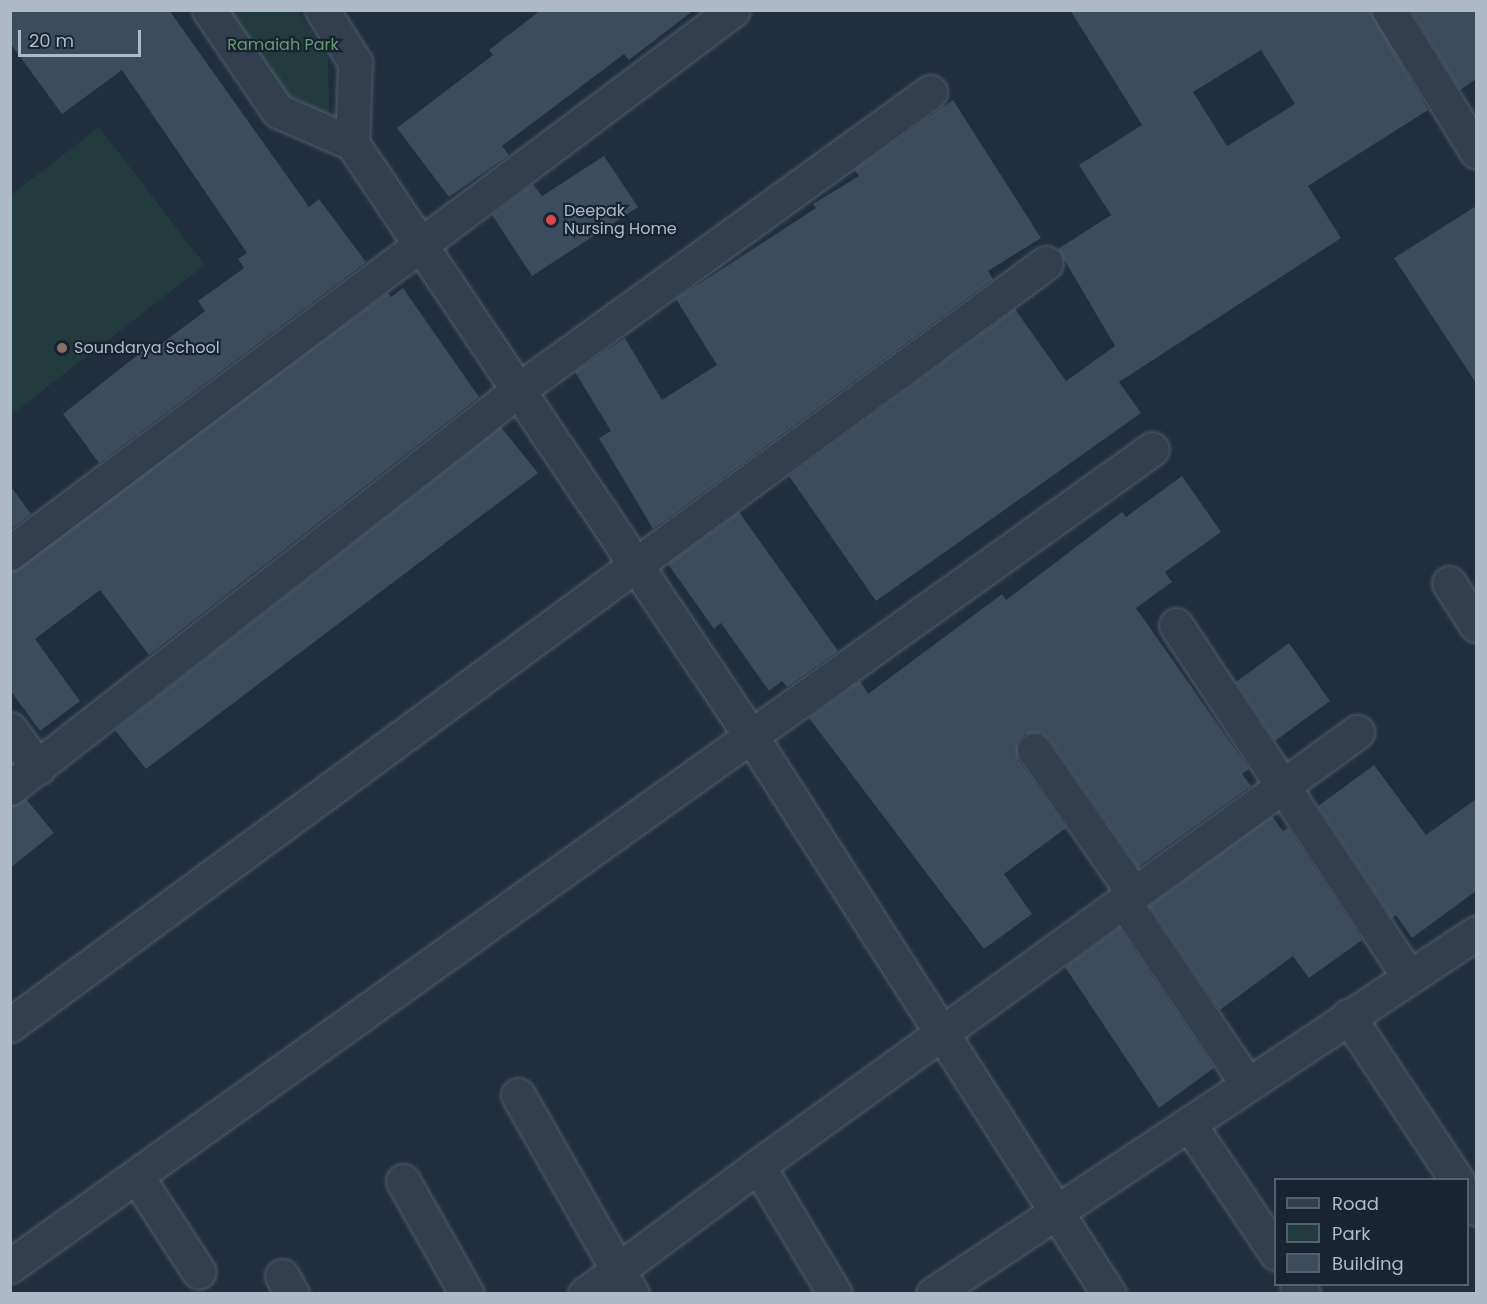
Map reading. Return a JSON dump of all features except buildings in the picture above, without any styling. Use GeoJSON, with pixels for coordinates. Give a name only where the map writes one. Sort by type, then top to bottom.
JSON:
{"type":"FeatureCollection","features":[{"type":"Feature","properties":{"kind":"street"},"geometry":{"type":"LineString","coordinates":[[208,10],[278,111],[352,143],[521,388],[633,564],[753,739],[945,1032],[1108,1293]]}},
{"type":"Feature","properties":{"kind":"street"},"geometry":{"type":"LineString","coordinates":[[322,10],[355,62],[352,143]]}},
{"type":"Feature","properties":{"kind":"street"},"geometry":{"type":"LineString","coordinates":[[10,553],[424,247],[733,10]]}},
{"type":"Feature","properties":{"kind":"street"},"geometry":{"type":"LineString","coordinates":[[1389,10],[1476,151]]}},
{"type":"Feature","properties":{"kind":"street"},"geometry":{"type":"LineString","coordinates":[[10,788],[521,388],[930,92]]}},
{"type":"Feature","properties":{"kind":"street"},"geometry":{"type":"LineString","coordinates":[[10,1025],[633,564],[1046,263]]}},
{"type":"Feature","properties":{"kind":"street"},"geometry":{"type":"LineString","coordinates":[[10,1266],[753,739],[1152,449]]}},
{"type":"Feature","properties":{"kind":"street"},"geometry":{"type":"LineString","coordinates":[[1449,583],[1476,625]]}},
{"type":"Feature","properties":{"kind":"street"},"geometry":{"type":"LineString","coordinates":[[1176,625],[1408,976]]}},
{"type":"Feature","properties":{"kind":"street"},"geometry":{"type":"LineString","coordinates":[[10,729],[38,768]]}},
{"type":"Feature","properties":{"kind":"street"},"geometry":{"type":"LineString","coordinates":[[585,1293],[625,1282],[758,1166],[1357,732]]}},
{"type":"Feature","properties":{"kind":"street"},"geometry":{"type":"LineString","coordinates":[[1034,750],[1246,1082]]}},
{"type":"Feature","properties":{"kind":"street"},"geometry":{"type":"LineString","coordinates":[[933,1293],[1189,1124],[1246,1082],[1476,933]]}},
{"type":"Feature","properties":{"kind":"street"},"geometry":{"type":"LineString","coordinates":[[1348,1016],[1456,1178]]}},
{"type":"Feature","properties":{"kind":"street"},"geometry":{"type":"LineString","coordinates":[[518,1095],[625,1282]]}},
{"type":"Feature","properties":{"kind":"street"},"geometry":{"type":"LineString","coordinates":[[1189,1124],[1274,1252]]}},
{"type":"Feature","properties":{"kind":"street"},"geometry":{"type":"LineString","coordinates":[[758,1166],[835,1293]]}},
{"type":"Feature","properties":{"kind":"street"},"geometry":{"type":"LineString","coordinates":[[137,1176],[199,1272]]}},
{"type":"Feature","properties":{"kind":"street"},"geometry":{"type":"LineString","coordinates":[[403,1182],[467,1293]]}},
{"type":"Feature","properties":{"kind":"green space","name":"Ramaiah Park"},"geometry":{"type":"Polygon","coordinates":[[[222,11],[298,11],[328,59],[329,115],[277,90],[222,11]]]}},
{"type":"Feature","properties":{"kind":"green space","name":"Soundarya School"},"geometry":{"type":"Polygon","coordinates":[[[99,127],[205,265],[11,415],[11,195],[99,127]]]}},
{"type":"Feature","properties":{"kind":"place","name":"Deepak Nursing Home"},"geometry":{"type":"Point","coordinates":[551,220]}},
{"type":"Feature","properties":{"kind":"place","name":"Soundarya School"},"geometry":{"type":"Point","coordinates":[62,348]}}]}
